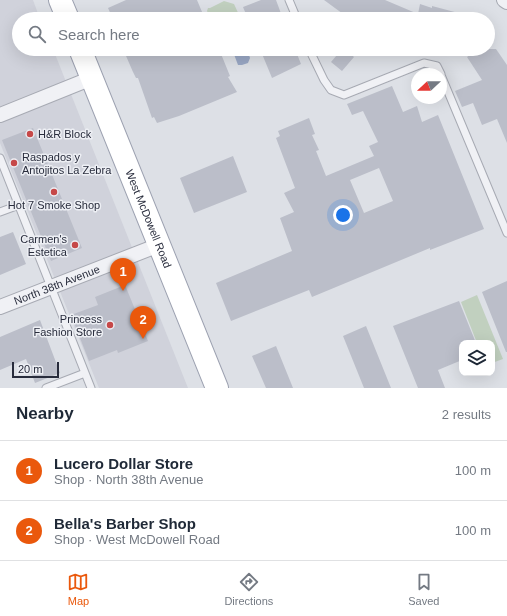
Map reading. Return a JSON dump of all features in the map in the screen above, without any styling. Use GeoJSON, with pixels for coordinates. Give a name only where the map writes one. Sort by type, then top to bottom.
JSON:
{"type":"FeatureCollection","features":[{"type":"Feature","properties":{"kind":"main road"},"geometry":{"type":"LineString","coordinates":[[60,0],[65,12]]}},
{"type":"Feature","properties":{"kind":"main road","name":"West McDowell Road"},"geometry":{"type":"LineString","coordinates":[[83,56],[217,388]]}},
{"type":"Feature","properties":{"kind":"street"},"geometry":{"type":"LineString","coordinates":[[0,115],[92,78]]}},
{"type":"Feature","properties":{"kind":"street","name":"North 38th Avenue"},"geometry":{"type":"LineString","coordinates":[[0,307],[159,245]]}},
{"type":"Feature","properties":{"kind":"lane"},"geometry":{"type":"LineString","coordinates":[[289,0],[294,12]]}},
{"type":"Feature","properties":{"kind":"lane"},"geometry":{"type":"LineString","coordinates":[[312,56],[320,74],[331,90],[344,95],[411,69]]}},
{"type":"Feature","properties":{"kind":"lane"},"geometry":{"type":"LineString","coordinates":[[414,68],[424,64],[437,66],[438,68]]}},
{"type":"Feature","properties":{"kind":"lane"},"geometry":{"type":"LineString","coordinates":[[447,88],[506,230]]}},
{"type":"Feature","properties":{"kind":"lane"},"geometry":{"type":"LineString","coordinates":[[0,158],[91,388]]}},
{"type":"Feature","properties":{"kind":"lane"},"geometry":{"type":"LineString","coordinates":[[0,212],[19,205]]}},
{"type":"Feature","properties":{"kind":"lane"},"geometry":{"type":"LineString","coordinates":[[46,388],[85,373]]}},
{"type":"Feature","properties":{"kind":"shaded area"},"geometry":{"type":"Polygon","coordinates":[[[0,0],[33,0],[37,12],[12,12],[12,56],[56,56],[188,388],[99,388],[0,143],[0,0]]]}},
{"type":"Feature","properties":{"kind":"green space"},"geometry":{"type":"Polygon","coordinates":[[[224,1],[234,4],[238,12],[208,12],[208,8],[224,1]]]}},
{"type":"Feature","properties":{"kind":"green space"},"geometry":{"type":"Polygon","coordinates":[[[477,295],[503,359],[495,362],[495,340],[476,340],[461,302],[477,295]]]}},
{"type":"Feature","properties":{"kind":"water"},"geometry":{"type":"Polygon","coordinates":[[[235,56],[249,56],[248,63],[238,65],[235,56]]]}},
{"type":"Feature","properties":{"kind":"building"},"geometry":{"type":"Polygon","coordinates":[[[126,0],[197,0],[202,12],[110,12],[108,8],[126,0]]]}},
{"type":"Feature","properties":{"kind":"building"},"geometry":{"type":"Polygon","coordinates":[[[261,0],[276,0],[280,12],[245,12],[243,7],[261,0]]]}},
{"type":"Feature","properties":{"kind":"building"},"geometry":{"type":"Polygon","coordinates":[[[324,0],[385,0],[413,12],[340,12],[324,0]]]}},
{"type":"Feature","properties":{"kind":"building"},"geometry":{"type":"Polygon","coordinates":[[[420,4],[432,8],[432,6],[455,12],[418,12],[420,4]]]}},
{"type":"Feature","properties":{"kind":"building"},"geometry":{"type":"Polygon","coordinates":[[[496,49],[507,65],[507,143],[497,119],[482,125],[473,103],[462,107],[455,91],[482,80],[467,57],[495,56],[496,49]]]}},
{"type":"Feature","properties":{"kind":"building"},"geometry":{"type":"Polygon","coordinates":[[[126,56],[222,56],[230,76],[228,77],[237,92],[179,116],[157,123],[154,117],[152,118],[138,78],[136,78],[126,56]]]}},
{"type":"Feature","properties":{"kind":"building"},"geometry":{"type":"Polygon","coordinates":[[[263,56],[298,56],[301,64],[272,78],[263,56]]]}},
{"type":"Feature","properties":{"kind":"building"},"geometry":{"type":"Polygon","coordinates":[[[336,56],[354,57],[342,71],[331,62],[336,56]]]}},
{"type":"Feature","properties":{"kind":"building"},"geometry":{"type":"Polygon","coordinates":[[[392,86],[403,112],[417,106],[422,122],[438,115],[484,229],[430,250],[430,248],[312,297],[309,290],[231,321],[216,283],[292,251],[280,218],[294,212],[284,193],[295,188],[276,138],[280,136],[278,131],[309,118],[315,134],[312,135],[319,150],[316,151],[326,176],[374,156],[369,146],[378,142],[363,111],[352,115],[347,104],[392,86]],[[379,168],[350,180],[364,213],[393,201],[379,168]]]}},
{"type":"Feature","properties":{"kind":"building"},"geometry":{"type":"Polygon","coordinates":[[[33,128],[82,248],[51,261],[2,140],[33,128]]]}},
{"type":"Feature","properties":{"kind":"building"},"geometry":{"type":"Polygon","coordinates":[[[233,156],[247,192],[194,213],[180,178],[233,156]]]}},
{"type":"Feature","properties":{"kind":"building"},"geometry":{"type":"Polygon","coordinates":[[[13,232],[26,264],[0,275],[0,237],[13,232]]]}},
{"type":"Feature","properties":{"kind":"building"},"geometry":{"type":"Polygon","coordinates":[[[507,281],[507,352],[506,352],[482,292],[507,281]]]}},
{"type":"Feature","properties":{"kind":"building"},"geometry":{"type":"Polygon","coordinates":[[[125,285],[148,341],[118,353],[117,350],[89,361],[71,315],[98,305],[95,297],[125,285]]]}},
{"type":"Feature","properties":{"kind":"building"},"geometry":{"type":"Polygon","coordinates":[[[459,301],[475,340],[459,340],[459,361],[438,370],[445,388],[418,388],[393,326],[459,301]]]}},
{"type":"Feature","properties":{"kind":"building"},"geometry":{"type":"Polygon","coordinates":[[[40,320],[60,373],[35,383],[26,359],[0,370],[0,337],[40,320]]]}},
{"type":"Feature","properties":{"kind":"building"},"geometry":{"type":"Polygon","coordinates":[[[366,326],[391,388],[364,388],[343,336],[366,326]]]}},
{"type":"Feature","properties":{"kind":"building"},"geometry":{"type":"Polygon","coordinates":[[[276,346],[293,388],[266,388],[252,356],[276,346]]]}},
{"type":"Feature","properties":{"kind":"place","name":"H&R Block"},"geometry":{"type":"Point","coordinates":[30,134]}},
{"type":"Feature","properties":{"kind":"place","name":"Raspados y Antojitos La Zebra"},"geometry":{"type":"Point","coordinates":[14,163]}},
{"type":"Feature","properties":{"kind":"place","name":"Hot 7 Smoke Shop"},"geometry":{"type":"Point","coordinates":[54,192]}},
{"type":"Feature","properties":{"kind":"place","name":"Carmen's Estetica"},"geometry":{"type":"Point","coordinates":[75,245]}},
{"type":"Feature","properties":{"kind":"place","name":"Lucero Dollar Store"},"geometry":{"type":"Point","coordinates":[123,291]}},
{"type":"Feature","properties":{"kind":"place","name":"Princess Fashion Store"},"geometry":{"type":"Point","coordinates":[110,325]}},
{"type":"Feature","properties":{"kind":"place","name":"Bella's Barber Shop"},"geometry":{"type":"Point","coordinates":[143,339]}}]}
